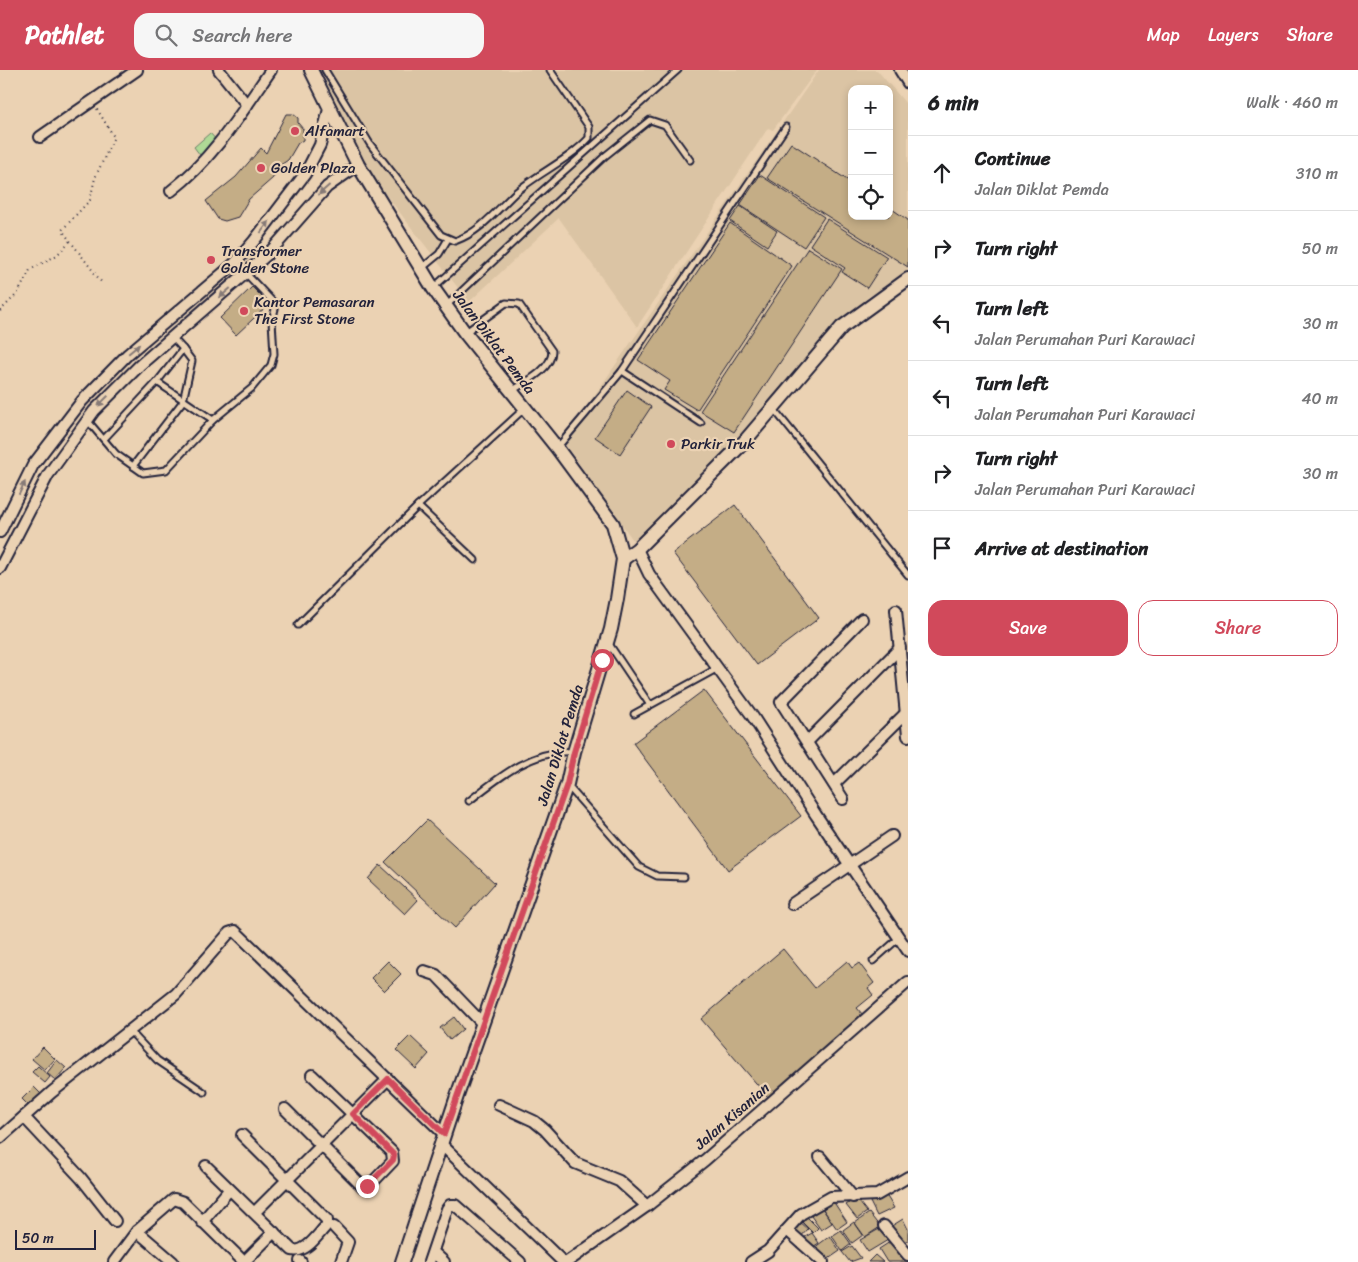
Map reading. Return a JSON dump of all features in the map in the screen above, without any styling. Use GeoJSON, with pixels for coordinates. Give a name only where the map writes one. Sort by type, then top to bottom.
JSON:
{"type":"FeatureCollection","features":[{"type":"Feature","properties":{"kind":"street"},"geometry":{"type":"LineString","coordinates":[[40,137],[93,102],[136,70]]}},
{"type":"Feature","properties":{"kind":"street"},"geometry":{"type":"LineString","coordinates":[[219,70],[247,105]]}},
{"type":"Feature","properties":{"kind":"street"},"geometry":{"type":"LineString","coordinates":[[171,191],[187,179],[203,162],[247,105],[271,70]]}},
{"type":"Feature","properties":{"kind":"street","name":"Jalan Diklat Pemda"},"geometry":{"type":"LineString","coordinates":[[310,70],[328,109],[358,164],[433,288],[465,333],[510,392],[557,448],[613,524],[623,559],[608,642],[574,752],[567,784],[482,1023],[402,1262]]}},
{"type":"Feature","properties":{"kind":"street"},"geometry":{"type":"LineString","coordinates":[[900,70],[908,83]]}},
{"type":"Feature","properties":{"kind":"street"},"geometry":{"type":"LineString","coordinates":[[0,532],[33,465],[82,401],[128,354],[235,262],[305,174],[320,145],[328,109]]}},
{"type":"Feature","properties":{"kind":"street"},"geometry":{"type":"LineString","coordinates":[[0,568],[48,475],[87,420],[140,365],[269,253],[317,196],[358,164]]}},
{"type":"Feature","properties":{"kind":"street"},"geometry":{"type":"LineString","coordinates":[[623,559],[637,550],[744,442],[842,327],[908,280]]}},
{"type":"Feature","properties":{"kind":"street"},"geometry":{"type":"LineString","coordinates":[[637,550],[649,574],[753,717],[908,951]]}},
{"type":"Feature","properties":{"kind":"street"},"geometry":{"type":"LineString","coordinates":[[896,610],[906,693],[908,736]]}},
{"type":"Feature","properties":{"kind":"street"},"geometry":{"type":"LineString","coordinates":[[843,799],[781,702],[862,619]]}},
{"type":"Feature","properties":{"kind":"street"},"geometry":{"type":"LineString","coordinates":[[807,742],[900,648]]}},
{"type":"Feature","properties":{"kind":"street"},"geometry":{"type":"LineString","coordinates":[[834,784],[906,713]]}},
{"type":"Feature","properties":{"kind":"street"},"geometry":{"type":"LineString","coordinates":[[792,904],[892,836]]}},
{"type":"Feature","properties":{"kind":"street"},"geometry":{"type":"LineString","coordinates":[[0,1138],[129,1030],[176,994],[229,933],[235,931],[565,1262]]}},
{"type":"Feature","properties":{"kind":"street"},"geometry":{"type":"LineString","coordinates":[[424,971],[436,975],[482,1023]]}},
{"type":"Feature","properties":{"kind":"street","name":"Jalan Kisanian"},"geometry":{"type":"LineString","coordinates":[[565,1262],[647,1206],[705,1160],[908,982]]}},
{"type":"Feature","properties":{"kind":"street"},"geometry":{"type":"LineString","coordinates":[[284,1108],[362,1186],[371,1184],[393,1160],[394,1155],[312,1075]]}},
{"type":"Feature","properties":{"kind":"street"},"geometry":{"type":"LineString","coordinates":[[255,1212],[386,1081]]}},
{"type":"Feature","properties":{"kind":"street"},"geometry":{"type":"LineString","coordinates":[[498,1104],[534,1121],[545,1130],[575,1163],[619,1181],[647,1206]]}},
{"type":"Feature","properties":{"kind":"street"},"geometry":{"type":"LineString","coordinates":[[24,1117],[81,1178],[115,1221]]}},
{"type":"Feature","properties":{"kind":"street"},"geometry":{"type":"LineString","coordinates":[[206,1166],[292,1250],[301,1250],[328,1223],[326,1218],[286,1181],[242,1135]]}},
{"type":"Feature","properties":{"kind":"street"},"geometry":{"type":"LineString","coordinates":[[820,1157],[853,1197]]}},
{"type":"Feature","properties":{"kind":"street"},"geometry":{"type":"LineString","coordinates":[[750,1262],[768,1252],[801,1214],[830,1197],[877,1195],[908,1176]]}},
{"type":"Feature","properties":{"kind":"street"},"geometry":{"type":"LineString","coordinates":[[202,1222],[229,1190]]}},
{"type":"Feature","properties":{"kind":"street"},"geometry":{"type":"LineString","coordinates":[[114,1262],[138,1231],[174,1199],[183,1202],[244,1262],[274,1232]]}},
{"type":"Feature","properties":{"kind":"street"},"geometry":{"type":"LineString","coordinates":[[444,1262],[431,1257],[447,1208],[450,1204],[455,1204],[520,1262]]}},
{"type":"Feature","properties":{"kind":"street"},"geometry":{"type":"LineString","coordinates":[[884,1226],[908,1255]]}},
{"type":"Feature","properties":{"kind":"street"},"geometry":{"type":"LineString","coordinates":[[334,1227],[348,1242],[342,1262]]}},
{"type":"Feature","properties":{"kind":"street"},"geometry":{"type":"LineString","coordinates":[[787,1230],[823,1262]]}},
{"type":"Feature","properties":{"kind":"street"},"geometry":{"type":"LineString","coordinates":[[138,1231],[173,1262]]}},
{"type":"Feature","properties":{"kind":"lane"},"geometry":{"type":"LineString","coordinates":[[325,70],[370,144],[441,235],[455,241],[464,238],[504,207],[515,193],[589,138],[589,127],[550,70]]}},
{"type":"Feature","properties":{"kind":"lane"},"geometry":{"type":"LineString","coordinates":[[433,288],[678,70]]}},
{"type":"Feature","properties":{"kind":"lane"},"geometry":{"type":"LineString","coordinates":[[446,306],[605,156],[650,120],[665,125],[690,160]]}},
{"type":"Feature","properties":{"kind":"lane"},"geometry":{"type":"LineString","coordinates":[[557,448],[622,371],[786,127]]}},
{"type":"Feature","properties":{"kind":"lane"},"geometry":{"type":"LineString","coordinates":[[422,269],[439,254],[448,239]]}},
{"type":"Feature","properties":{"kind":"lane"},"geometry":{"type":"LineString","coordinates":[[87,420],[116,454],[143,473],[166,470],[213,420],[252,388],[271,365],[274,354],[272,321],[276,305],[235,262]]}},
{"type":"Feature","properties":{"kind":"lane"},"geometry":{"type":"LineString","coordinates":[[465,333],[506,303],[519,304],[552,351],[552,357],[550,362],[530,380],[510,392]]}},
{"type":"Feature","properties":{"kind":"lane"},"geometry":{"type":"LineString","coordinates":[[133,466],[183,401],[192,361],[173,338]]}},
{"type":"Feature","properties":{"kind":"lane"},"geometry":{"type":"LineString","coordinates":[[104,439],[157,382],[183,348]]}},
{"type":"Feature","properties":{"kind":"lane"},"geometry":{"type":"LineString","coordinates":[[622,371],[701,423]]}},
{"type":"Feature","properties":{"kind":"lane"},"geometry":{"type":"LineString","coordinates":[[157,382],[213,420]]}},
{"type":"Feature","properties":{"kind":"lane"},"geometry":{"type":"LineString","coordinates":[[298,626],[418,506],[524,408]]}},
{"type":"Feature","properties":{"kind":"lane"},"geometry":{"type":"LineString","coordinates":[[773,408],[908,575]]}},
{"type":"Feature","properties":{"kind":"lane"},"geometry":{"type":"LineString","coordinates":[[418,506],[475,560]]}},
{"type":"Feature","properties":{"kind":"lane"},"geometry":{"type":"LineString","coordinates":[[608,642],[650,705]]}},
{"type":"Feature","properties":{"kind":"lane"},"geometry":{"type":"LineString","coordinates":[[634,714],[718,668]]}},
{"type":"Feature","properties":{"kind":"lane"},"geometry":{"type":"LineString","coordinates":[[469,800],[498,778],[523,764],[562,751],[574,752]]}},
{"type":"Feature","properties":{"kind":"lane"},"geometry":{"type":"LineString","coordinates":[[567,784],[638,868],[656,876],[684,877]]}},
{"type":"Feature","properties":{"kind":"lane"},"geometry":{"type":"LineString","coordinates":[[873,961],[899,937]]}},
{"type":"Feature","properties":{"kind":"lane"},"geometry":{"type":"LineString","coordinates":[[129,1030],[157,1060],[204,1092]]}},
{"type":"Feature","properties":{"kind":"path"},"geometry":{"type":"LineString","coordinates":[[93,102],[114,137],[95,178],[90,200],[62,230],[102,283]]}},
{"type":"Feature","properties":{"kind":"path"},"geometry":{"type":"LineString","coordinates":[[0,311],[18,293],[30,270],[57,254],[70,241]]}},
{"type":"Feature","properties":{"kind":"shaded area"},"geometry":{"type":"Polygon","coordinates":[[[314,70],[817,70],[773,130],[768,128],[637,327],[559,218],[469,302],[356,156],[314,70]]]}},
{"type":"Feature","properties":{"kind":"shaded area"},"geometry":{"type":"Polygon","coordinates":[[[819,70],[877,70],[890,85],[848,85],[848,220],[893,220],[893,89],[908,106],[908,275],[868,297],[739,437],[635,543],[563,441],[819,70]]]}},
{"type":"Feature","properties":{"kind":"green space"},"geometry":{"type":"Polygon","coordinates":[[[210,133],[217,141],[200,155],[194,147],[210,133]]]}},
{"type":"Feature","properties":{"kind":"building","name":"Golden Plaza"},"geometry":{"type":"Polygon","coordinates":[[[286,114],[293,114],[298,118],[298,123],[303,129],[303,140],[298,143],[288,160],[279,166],[273,178],[249,199],[238,217],[225,221],[218,219],[206,201],[236,177],[261,148],[266,153],[286,114]]]}},
{"type":"Feature","properties":{"kind":"building"},"geometry":{"type":"Polygon","coordinates":[[[791,143],[848,180],[848,220],[893,220],[893,210],[908,220],[908,267],[767,178],[791,143]]]}},
{"type":"Feature","properties":{"kind":"building"},"geometry":{"type":"Polygon","coordinates":[[[760,175],[824,217],[804,247],[740,205],[760,175]]]}},
{"type":"Feature","properties":{"kind":"building"},"geometry":{"type":"Polygon","coordinates":[[[740,206],[777,231],[767,246],[730,221],[740,206]]]}},
{"type":"Feature","properties":{"kind":"building"},"geometry":{"type":"Polygon","coordinates":[[[827,219],[887,257],[867,288],[842,272],[845,268],[810,245],[827,219]]]}},
{"type":"Feature","properties":{"kind":"building"},"geometry":{"type":"Polygon","coordinates":[[[730,223],[792,266],[697,410],[664,390],[670,381],[638,360],[730,223]]]}},
{"type":"Feature","properties":{"kind":"building"},"geometry":{"type":"Polygon","coordinates":[[[808,248],[842,269],[734,432],[700,411],[808,248]]]}},
{"type":"Feature","properties":{"kind":"building","name":"Kantor Pemasaran The First Stone"},"geometry":{"type":"Polygon","coordinates":[[[252,287],[269,304],[236,335],[220,318],[252,287]]]}},
{"type":"Feature","properties":{"kind":"building"},"geometry":{"type":"Polygon","coordinates":[[[627,390],[651,407],[620,454],[595,437],[627,390]]]}},
{"type":"Feature","properties":{"kind":"building"},"geometry":{"type":"Polygon","coordinates":[[[735,505],[819,618],[757,665],[673,553],[735,505]]]}},
{"type":"Feature","properties":{"kind":"building"},"geometry":{"type":"Polygon","coordinates":[[[704,690],[801,816],[728,870],[633,743],[704,690]]]}},
{"type":"Feature","properties":{"kind":"building"},"geometry":{"type":"Polygon","coordinates":[[[427,820],[495,883],[455,928],[385,862],[427,820]]]}},
{"type":"Feature","properties":{"kind":"building"},"geometry":{"type":"Polygon","coordinates":[[[380,865],[418,900],[405,914],[368,879],[380,865]]]}},
{"type":"Feature","properties":{"kind":"building"},"geometry":{"type":"Polygon","coordinates":[[[783,949],[815,988],[847,961],[852,968],[859,963],[874,983],[868,988],[873,995],[857,1008],[863,1015],[768,1097],[701,1019],[783,949]]]}},
{"type":"Feature","properties":{"kind":"building"},"geometry":{"type":"Polygon","coordinates":[[[388,961],[401,974],[384,991],[371,978],[388,961]]]}},
{"type":"Feature","properties":{"kind":"building"},"geometry":{"type":"Polygon","coordinates":[[[454,1017],[463,1029],[450,1040],[440,1028],[454,1017]]]}},
{"type":"Feature","properties":{"kind":"building"},"geometry":{"type":"Polygon","coordinates":[[[410,1036],[429,1054],[416,1069],[396,1050],[410,1036]]]}},
{"type":"Feature","properties":{"kind":"building"},"geometry":{"type":"Polygon","coordinates":[[[43,1047],[55,1059],[45,1070],[32,1059],[43,1047]]]}},
{"type":"Feature","properties":{"kind":"building"},"geometry":{"type":"Polygon","coordinates":[[[57,1060],[66,1068],[55,1080],[47,1073],[57,1060]]]}},
{"type":"Feature","properties":{"kind":"building"},"geometry":{"type":"Polygon","coordinates":[[[38,1066],[50,1077],[45,1083],[32,1072],[38,1066]]]}},
{"type":"Feature","properties":{"kind":"building"},"geometry":{"type":"Polygon","coordinates":[[[34,1087],[42,1095],[30,1107],[22,1099],[34,1087]]]}},
{"type":"Feature","properties":{"kind":"building"},"geometry":{"type":"Polygon","coordinates":[[[886,1195],[894,1208],[877,1216],[870,1202],[886,1195]]]}},
{"type":"Feature","properties":{"kind":"building"},"geometry":{"type":"Polygon","coordinates":[[[856,1198],[867,1212],[857,1219],[846,1205],[856,1198]]]}},
{"type":"Feature","properties":{"kind":"building"},"geometry":{"type":"Polygon","coordinates":[[[833,1201],[847,1222],[837,1229],[823,1209],[833,1201]]]}},
{"type":"Feature","properties":{"kind":"building"},"geometry":{"type":"Polygon","coordinates":[[[822,1208],[832,1223],[821,1230],[811,1216],[822,1208]]]}},
{"type":"Feature","properties":{"kind":"building"},"geometry":{"type":"Polygon","coordinates":[[[869,1213],[880,1227],[865,1237],[855,1223],[869,1213]]]}},
{"type":"Feature","properties":{"kind":"building"},"geometry":{"type":"Polygon","coordinates":[[[807,1217],[818,1228],[813,1233],[802,1222],[807,1217]]]}},
{"type":"Feature","properties":{"kind":"building"},"geometry":{"type":"Polygon","coordinates":[[[903,1219],[908,1229],[908,1240],[900,1244],[890,1227],[903,1219]]]}},
{"type":"Feature","properties":{"kind":"building"},"geometry":{"type":"Polygon","coordinates":[[[798,1220],[808,1229],[798,1240],[788,1231],[798,1220]]]}},
{"type":"Feature","properties":{"kind":"building"},"geometry":{"type":"Polygon","coordinates":[[[854,1222],[863,1235],[852,1243],[843,1230],[854,1222]]]}},
{"type":"Feature","properties":{"kind":"building"},"geometry":{"type":"Polygon","coordinates":[[[881,1228],[888,1240],[868,1252],[860,1240],[881,1228]]]}},
{"type":"Feature","properties":{"kind":"building"},"geometry":{"type":"Polygon","coordinates":[[[841,1230],[851,1244],[842,1251],[832,1236],[841,1230]]]}},
{"type":"Feature","properties":{"kind":"building"},"geometry":{"type":"Polygon","coordinates":[[[812,1233],[819,1243],[808,1250],[800,1240],[812,1233]]]}},
{"type":"Feature","properties":{"kind":"building"},"geometry":{"type":"Polygon","coordinates":[[[830,1236],[840,1251],[824,1262],[814,1248],[830,1236]]]}},
{"type":"Feature","properties":{"kind":"building"},"geometry":{"type":"Polygon","coordinates":[[[893,1240],[908,1262],[887,1262],[879,1249],[893,1240]]]}},
{"type":"Feature","properties":{"kind":"building"},"geometry":{"type":"Polygon","coordinates":[[[852,1246],[861,1258],[850,1262],[842,1252],[852,1246]]]}},
{"type":"Feature","properties":{"kind":"building"},"geometry":{"type":"Polygon","coordinates":[[[875,1255],[883,1262],[868,1262],[875,1255]]]}},
{"type":"Feature","properties":{"kind":"place","name":"Alfamart"},"geometry":{"type":"Point","coordinates":[295,131]}},
{"type":"Feature","properties":{"kind":"place","name":"Golden Plaza"},"geometry":{"type":"Point","coordinates":[261,168]}},
{"type":"Feature","properties":{"kind":"place","name":"Transformer Golden Stone"},"geometry":{"type":"Point","coordinates":[211,260]}},
{"type":"Feature","properties":{"kind":"place","name":"Kantor Pemasaran The First Stone"},"geometry":{"type":"Point","coordinates":[244,311]}},
{"type":"Feature","properties":{"kind":"place","name":"Parkir Truk"},"geometry":{"type":"Point","coordinates":[671,444]}},
{"type":"Feature","properties":{"kind":"route"},"geometry":{"type":"LineString","coordinates":[[367,1186],[393,1160],[394,1155],[353,1114],[388,1079],[444,1134],[567,784],[574,752],[602,660]]}}]}
